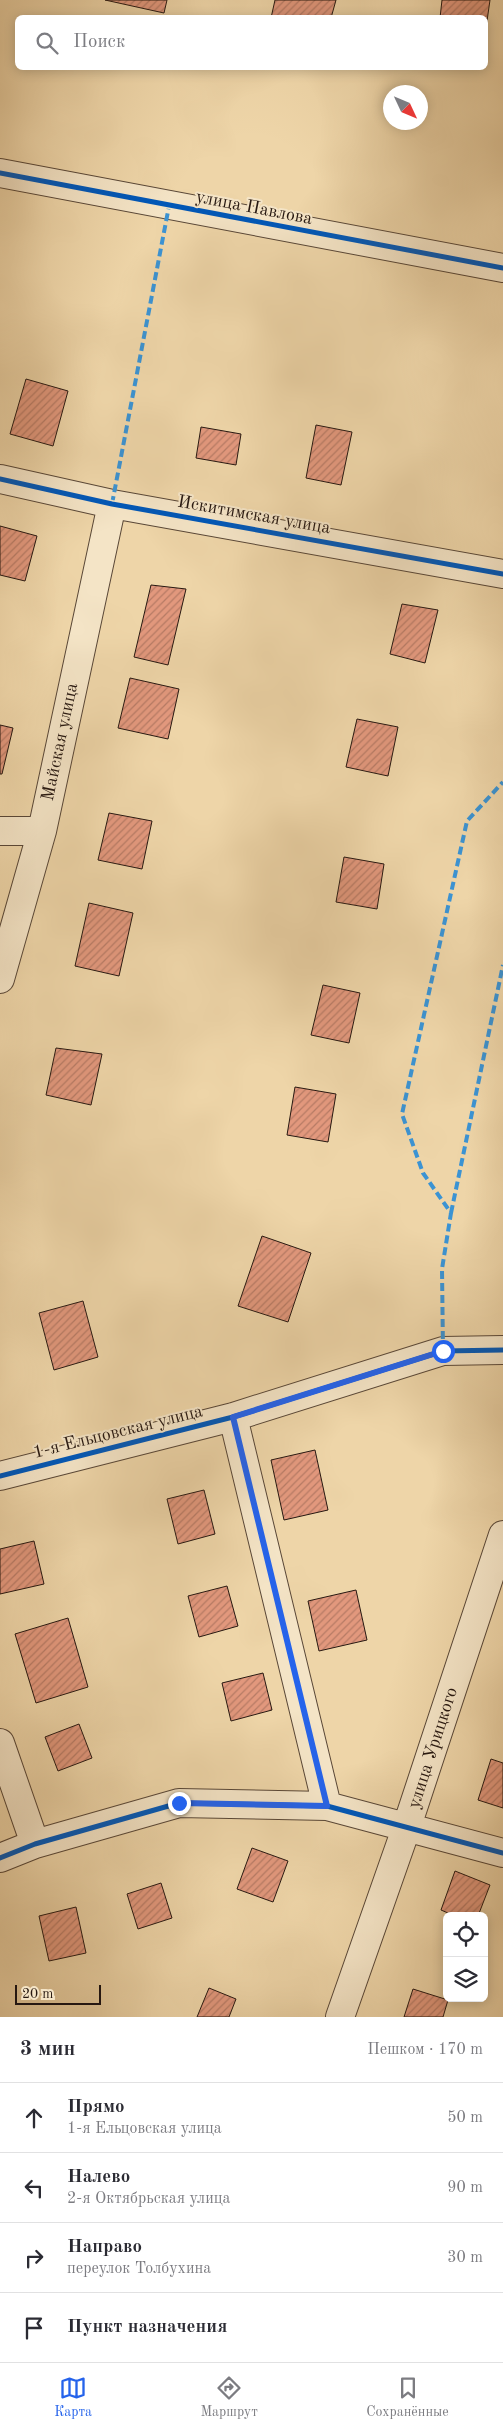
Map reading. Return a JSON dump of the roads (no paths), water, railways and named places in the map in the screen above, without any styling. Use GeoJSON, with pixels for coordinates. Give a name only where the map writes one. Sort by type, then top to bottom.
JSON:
{"type":"FeatureCollection","features":[{"type":"Feature","properties":{"kind":"street","name":"улица Павлова"},"geometry":{"type":"LineString","coordinates":[[0,173],[503,268]]}},
{"type":"Feature","properties":{"kind":"street","name":"Искитимская улица"},"geometry":{"type":"LineString","coordinates":[[0,479],[112,504],[503,574]]}},
{"type":"Feature","properties":{"kind":"street","name":"Майская улица"},"geometry":{"type":"LineString","coordinates":[[0,979],[42,830],[112,504]]}},
{"type":"Feature","properties":{"kind":"street"},"geometry":{"type":"LineString","coordinates":[[0,831],[42,830]]}},
{"type":"Feature","properties":{"kind":"street","name":"1-я Ельцовская улица"},"geometry":{"type":"LineString","coordinates":[[0,1476],[233,1417],[443,1351],[503,1350]]}},
{"type":"Feature","properties":{"kind":"street"},"geometry":{"type":"LineString","coordinates":[[233,1417],[327,1806]]}},
{"type":"Feature","properties":{"kind":"street","name":"улица Урицкого"},"geometry":{"type":"LineString","coordinates":[[340,2017],[407,1826],[503,1535]]}},
{"type":"Feature","properties":{"kind":"street"},"geometry":{"type":"LineString","coordinates":[[0,1743],[35,1844]]}},
{"type":"Feature","properties":{"kind":"street"},"geometry":{"type":"LineString","coordinates":[[0,1858],[35,1844],[179,1803],[327,1806],[503,1853]]}}]}
